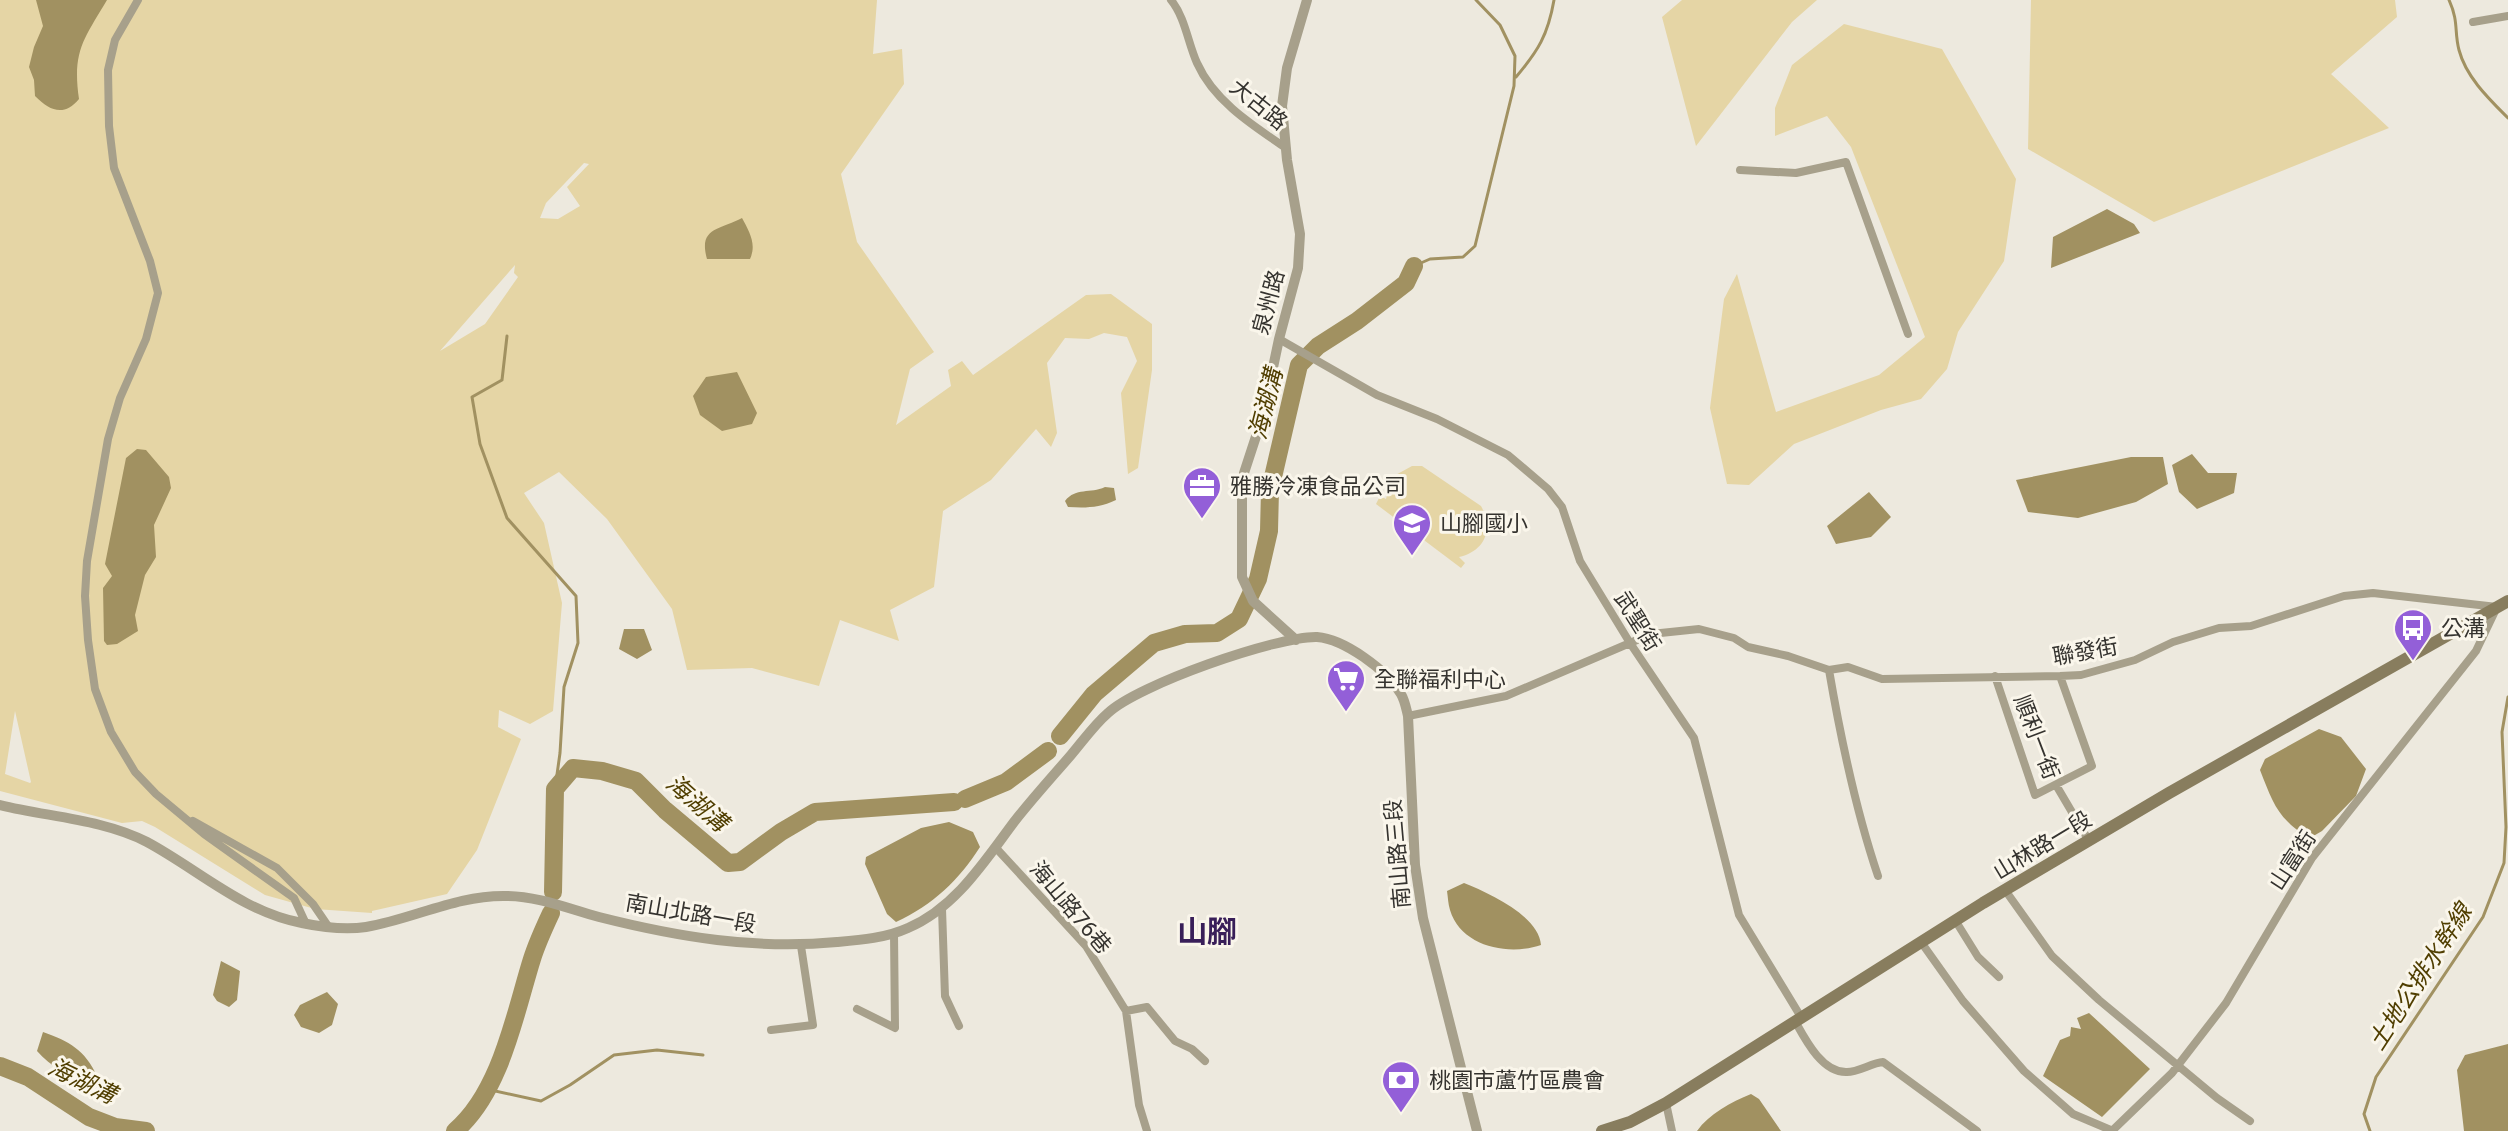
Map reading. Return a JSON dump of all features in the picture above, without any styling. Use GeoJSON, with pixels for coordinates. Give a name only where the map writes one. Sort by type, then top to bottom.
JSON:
{"type":"FeatureCollection","features":[{"type":"Feature","properties":{"kind":"main road","name":"山林路一段"},"geometry":{"type":"LineString","coordinates":[[1602,1131],[1630,1122],[1666,1103],[2005,890],[2503,604]]}},
{"type":"Feature","properties":{"kind":"street"},"geometry":{"type":"LineString","coordinates":[[138,0],[115,40],[108,70],[109,126],[114,168],[150,261],[158,293],[146,339],[120,398],[108,439],[87,561],[85,596],[95,689],[111,732],[135,772],[204,834],[294,898],[306,924]]}},
{"type":"Feature","properties":{"kind":"street","name":"大古路"},"geometry":{"type":"LineString","coordinates":[[1171,0],[1198,66],[1218,96],[1286,148]]}},
{"type":"Feature","properties":{"kind":"street","name":"泉州路"},"geometry":{"type":"LineString","coordinates":[[1296,640],[1251,597],[1242,577],[1243,481],[1263,415],[1298,268],[1301,245],[1282,106],[1287,68],[1307,0]]}},
{"type":"Feature","properties":{"kind":"street"},"geometry":{"type":"LineString","coordinates":[[2473,22],[2508,16]]}},
{"type":"Feature","properties":{"kind":"street"},"geometry":{"type":"LineString","coordinates":[[1740,170],[1796,173],[1834,162],[1846,162],[1908,334]]}},
{"type":"Feature","properties":{"kind":"street","name":"武聖街"},"geometry":{"type":"LineString","coordinates":[[1279,339],[1377,395],[1483,440],[1508,455],[1548,489],[1562,507],[1580,561],[1694,738],[1739,915],[1798,1019],[1811,1049],[1825,1064],[1846,1073],[1883,1062],[1977,1131]]}},
{"type":"Feature","properties":{"kind":"street","name":"聯發街"},"geometry":{"type":"LineString","coordinates":[[1408,716],[1506,696],[1651,634],[1699,629],[1734,638],[1748,647],[1829,670],[1848,667],[1882,679],[2060,676],[2081,675],[2135,660],[2173,642],[2219,628],[2251,626],[2344,596],[2373,593],[2503,604]]}},
{"type":"Feature","properties":{"kind":"street","name":"山富街"},"geometry":{"type":"LineString","coordinates":[[2113,1131],[2177,1065],[2226,1003],[2312,858],[2476,651],[2503,604]]}},
{"type":"Feature","properties":{"kind":"street","name":"南山路三段"},"geometry":{"type":"LineString","coordinates":[[1296,640],[1315,637],[1334,641],[1374,665],[1404,698],[1408,716],[1415,865],[1423,918],[1477,1131]]}},
{"type":"Feature","properties":{"kind":"street","name":"南山北路一段"},"geometry":{"type":"LineString","coordinates":[[0,805],[119,830],[146,841],[255,910],[306,924],[362,928],[471,898],[506,896],[528,897],[676,934],[751,945],[801,946],[894,933],[921,922],[942,909],[996,848],[1026,806],[1107,714],[1125,698],[1184,674],[1267,646],[1296,640]]}},
{"type":"Feature","properties":{"kind":"street"},"geometry":{"type":"LineString","coordinates":[[1829,670],[1862,829],[1878,876]]}},
{"type":"Feature","properties":{"kind":"street","name":"順利一街"},"geometry":{"type":"LineString","coordinates":[[1995,676],[2035,795],[2056,785]]}},
{"type":"Feature","properties":{"kind":"street"},"geometry":{"type":"LineString","coordinates":[[2060,676],[2092,766],[2056,785],[2089,841]]}},
{"type":"Feature","properties":{"kind":"street"},"geometry":{"type":"LineString","coordinates":[[185,817],[208,827],[277,868],[313,904],[328,926]]}},
{"type":"Feature","properties":{"kind":"street","name":"海山路76巷"},"geometry":{"type":"LineString","coordinates":[[996,848],[1086,946],[1126,1011],[1139,1105],[1147,1131]]}},
{"type":"Feature","properties":{"kind":"street"},"geometry":{"type":"LineString","coordinates":[[2005,890],[2052,956],[2099,1000],[2250,1121]]}},
{"type":"Feature","properties":{"kind":"street"},"geometry":{"type":"LineString","coordinates":[[942,909],[945,996],[959,1026]]}},
{"type":"Feature","properties":{"kind":"street"},"geometry":{"type":"LineString","coordinates":[[1955,920],[1978,957],[1999,977]]}},
{"type":"Feature","properties":{"kind":"street"},"geometry":{"type":"LineString","coordinates":[[857,1009],[895,1028],[894,933]]}},
{"type":"Feature","properties":{"kind":"street"},"geometry":{"type":"LineString","coordinates":[[1921,942],[1963,1001],[2024,1071],[2073,1114],[2113,1131]]}},
{"type":"Feature","properties":{"kind":"street"},"geometry":{"type":"LineString","coordinates":[[771,1030],[813,1025],[801,946]]}},
{"type":"Feature","properties":{"kind":"street"},"geometry":{"type":"LineString","coordinates":[[1126,1011],[1147,1007],[1175,1041],[1192,1049],[1205,1061]]}},
{"type":"Feature","properties":{"kind":"street"},"geometry":{"type":"LineString","coordinates":[[1666,1103],[1672,1131]]}},
{"type":"Feature","properties":{"kind":"shaded area"},"geometry":{"type":"Polygon","coordinates":[[[0,0],[877,0],[873,54],[902,49],[904,84],[841,174],[857,242],[934,352],[910,369],[896,425],[951,386],[948,370],[962,361],[973,375],[1086,295],[1111,294],[1152,324],[1152,370],[1138,468],[1128,474],[1121,393],[1137,361],[1127,337],[1104,333],[1089,339],[1065,338],[1047,363],[1057,433],[1051,447],[1036,429],[991,480],[943,511],[934,587],[890,610],[899,641],[840,620],[819,686],[752,668],[687,670],[672,609],[607,519],[559,472],[524,493],[544,523],[562,603],[553,711],[530,724],[499,710],[498,727],[521,739],[477,850],[447,894],[372,913],[315,909],[265,895],[142,821],[122,823],[0,791],[0,0]],[[584,163],[546,203],[540,218],[558,219],[580,206],[567,187],[589,164],[584,163]],[[515,265],[440,351],[485,324],[518,277],[514,273],[515,265]],[[15,711],[5,774],[31,782],[15,711]]]}},
{"type":"Feature","properties":{"kind":"shaded area"},"geometry":{"type":"Polygon","coordinates":[[[36,0],[107,0],[82,46],[77,69],[79,99],[62,110],[46,105],[35,96],[29,67],[43,26],[36,0]]]}},
{"type":"Feature","properties":{"kind":"shaded area"},"geometry":{"type":"Polygon","coordinates":[[[1682,0],[1817,0],[1792,22],[1696,146],[1662,17],[1682,0]]]}},
{"type":"Feature","properties":{"kind":"shaded area"},"geometry":{"type":"Polygon","coordinates":[[[2031,0],[2395,0],[2397,17],[2331,74],[2389,128],[2154,222],[2028,149],[2031,0]]]}},
{"type":"Feature","properties":{"kind":"shaded area"},"geometry":{"type":"Polygon","coordinates":[[[1844,24],[1942,49],[2016,179],[2004,261],[1958,332],[1947,369],[1921,399],[1881,410],[1794,444],[1749,485],[1727,484],[1710,408],[1724,299],[1737,274],[1776,412],[1879,375],[1925,337],[1851,147],[1827,116],[1775,136],[1775,108],[1792,65],[1844,24]]]}},
{"type":"Feature","properties":{"kind":"shaded area"},"geometry":{"type":"Polygon","coordinates":[[[2107,209],[2134,224],[2140,233],[2051,268],[2053,237],[2107,209]]]}},
{"type":"Feature","properties":{"kind":"shaded area"},"geometry":{"type":"Polygon","coordinates":[[[742,218],[752,243],[750,259],[707,259],[705,249],[708,235],[742,218]]]}},
{"type":"Feature","properties":{"kind":"shaded area"},"geometry":{"type":"Polygon","coordinates":[[[737,372],[757,413],[752,424],[722,431],[700,415],[693,396],[706,377],[737,372]]]}},
{"type":"Feature","properties":{"kind":"shaded area"},"geometry":{"type":"Polygon","coordinates":[[[137,449],[146,450],[169,477],[171,488],[154,525],[156,557],[145,575],[135,615],[138,631],[117,644],[107,645],[104,641],[103,588],[112,576],[105,564],[126,458],[137,449]]]}},
{"type":"Feature","properties":{"kind":"shaded area"},"geometry":{"type":"Polygon","coordinates":[[[2192,454],[2208,473],[2237,473],[2234,493],[2197,509],[2179,492],[2172,465],[2192,454]]]}},
{"type":"Feature","properties":{"kind":"shaded area"},"geometry":{"type":"Polygon","coordinates":[[[2131,457],[2163,457],[2168,484],[2136,502],[2078,518],[2028,512],[2016,480],[2131,457]]]}},
{"type":"Feature","properties":{"kind":"shaded area"},"geometry":{"type":"Polygon","coordinates":[[[1412,466],[1422,466],[1481,506],[1487,523],[1485,538],[1475,550],[1459,557],[1465,563],[1461,568],[1376,504],[1380,496],[1386,499],[1392,477],[1412,466]]]}},
{"type":"Feature","properties":{"kind":"shaded area"},"geometry":{"type":"Polygon","coordinates":[[[1114,488],[1116,500],[1081,507],[1068,507],[1065,501],[1079,492],[1114,488]]]}},
{"type":"Feature","properties":{"kind":"shaded area"},"geometry":{"type":"Polygon","coordinates":[[[1869,492],[1891,517],[1871,537],[1836,544],[1827,526],[1869,492]]]}},
{"type":"Feature","properties":{"kind":"shaded area"},"geometry":{"type":"Polygon","coordinates":[[[624,629],[644,629],[652,650],[637,659],[619,649],[624,629]]]}},
{"type":"Feature","properties":{"kind":"shaded area"},"geometry":{"type":"Polygon","coordinates":[[[2319,729],[2341,737],[2366,769],[2356,796],[2322,831],[2310,838],[2278,810],[2260,770],[2265,759],[2319,729]]]}},
{"type":"Feature","properties":{"kind":"shaded area"},"geometry":{"type":"Polygon","coordinates":[[[949,822],[973,832],[980,847],[944,890],[922,908],[896,922],[887,914],[865,864],[866,857],[921,828],[949,822]]]}},
{"type":"Feature","properties":{"kind":"shaded area"},"geometry":{"type":"Polygon","coordinates":[[[1464,883],[1499,899],[1522,915],[1532,924],[1541,945],[1501,949],[1488,946],[1464,933],[1450,910],[1447,891],[1464,883]]]}},
{"type":"Feature","properties":{"kind":"shaded area"},"geometry":{"type":"Polygon","coordinates":[[[221,961],[240,971],[237,1000],[229,1007],[213,995],[221,961]]]}},
{"type":"Feature","properties":{"kind":"shaded area"},"geometry":{"type":"Polygon","coordinates":[[[327,992],[338,1004],[332,1025],[319,1033],[301,1027],[294,1015],[300,1005],[327,992]]]}},
{"type":"Feature","properties":{"kind":"shaded area"},"geometry":{"type":"Polygon","coordinates":[[[2089,1013],[2150,1069],[2102,1117],[2043,1076],[2060,1040],[2070,1036],[2071,1027],[2081,1029],[2077,1018],[2089,1013]]]}},
{"type":"Feature","properties":{"kind":"shaded area"},"geometry":{"type":"Polygon","coordinates":[[[43,1032],[61,1039],[81,1053],[97,1076],[90,1084],[61,1071],[37,1051],[43,1032]]]}},
{"type":"Feature","properties":{"kind":"shaded area"},"geometry":{"type":"Polygon","coordinates":[[[2508,1044],[2508,1131],[2464,1131],[2457,1070],[2465,1055],[2508,1044]]]}},
{"type":"Feature","properties":{"kind":"shaded area"},"geometry":{"type":"Polygon","coordinates":[[[1751,1094],[1759,1099],[1781,1131],[1697,1131],[1721,1109],[1751,1094]]]}},
{"type":"Feature","properties":{"kind":"waterway"},"geometry":{"type":"LineString","coordinates":[[1414,266],[1430,259],[1463,257],[1475,246],[1514,86],[1515,56],[1500,25],[1476,0]]}},
{"type":"Feature","properties":{"kind":"waterway"},"geometry":{"type":"LineString","coordinates":[[1516,77],[1541,42],[1554,0]]}},
{"type":"Feature","properties":{"kind":"waterway"},"geometry":{"type":"LineString","coordinates":[[2449,0],[2462,60],[2479,87],[2508,118]]}},
{"type":"Feature","properties":{"kind":"waterway","name":"海湖溝"},"geometry":{"type":"LineString","coordinates":[[1060,736],[1094,694],[1154,643],[1185,634],[1217,633],[1239,619],[1258,579],[1269,531],[1270,490],[1299,365],[1318,346],[1406,283],[1414,266]]}},
{"type":"Feature","properties":{"kind":"waterway"},"geometry":{"type":"LineString","coordinates":[[507,336],[502,380],[472,397],[480,444],[507,518],[576,596],[578,643],[564,687],[555,789]]}},
{"type":"Feature","properties":{"kind":"waterway","name":"土地公排水幹線"},"geometry":{"type":"LineString","coordinates":[[2370,1131],[2364,1114],[2376,1077],[2483,917],[2504,863],[2506,827],[2502,732],[2508,697]]}},
{"type":"Feature","properties":{"kind":"waterway","name":"海湖溝"},"geometry":{"type":"LineString","coordinates":[[965,799],[1006,782],[1048,751]]}},
{"type":"Feature","properties":{"kind":"waterway","name":"海湖溝"},"geometry":{"type":"LineString","coordinates":[[553,892],[555,789],[573,768],[602,771],[636,781],[728,863],[740,862],[815,812],[954,802]]}},
{"type":"Feature","properties":{"kind":"waterway","name":"海湖溝"},"geometry":{"type":"LineString","coordinates":[[455,1131],[471,1115],[495,1074],[534,953],[551,913]]}},
{"type":"Feature","properties":{"kind":"waterway"},"geometry":{"type":"LineString","coordinates":[[486,1089],[541,1101],[614,1055],[657,1050],[703,1055]]}},
{"type":"Feature","properties":{"kind":"waterway","name":"海湖溝"},"geometry":{"type":"LineString","coordinates":[[0,1066],[28,1077],[89,1117],[115,1127],[146,1131]]}},
{"type":"Feature","properties":{"kind":"place","name":"雅勝冷凍食品公司"},"geometry":{"type":"Point","coordinates":[1202,520]}},
{"type":"Feature","properties":{"kind":"place","name":"山腳國小"},"geometry":{"type":"Point","coordinates":[1412,557]}},
{"type":"Feature","properties":{"kind":"place","name":"公溝"},"geometry":{"type":"Point","coordinates":[2413,662]}},
{"type":"Feature","properties":{"kind":"place","name":"全聯福利中心"},"geometry":{"type":"Point","coordinates":[1346,713]}},
{"type":"Feature","properties":{"kind":"place","name":"桃園市蘆竹區農會"},"geometry":{"type":"Point","coordinates":[1401,1114]}},
{"type":"Feature","properties":{"kind":"district","name":"山腳"},"geometry":{"type":"Point","coordinates":[1207,932]}}]}
